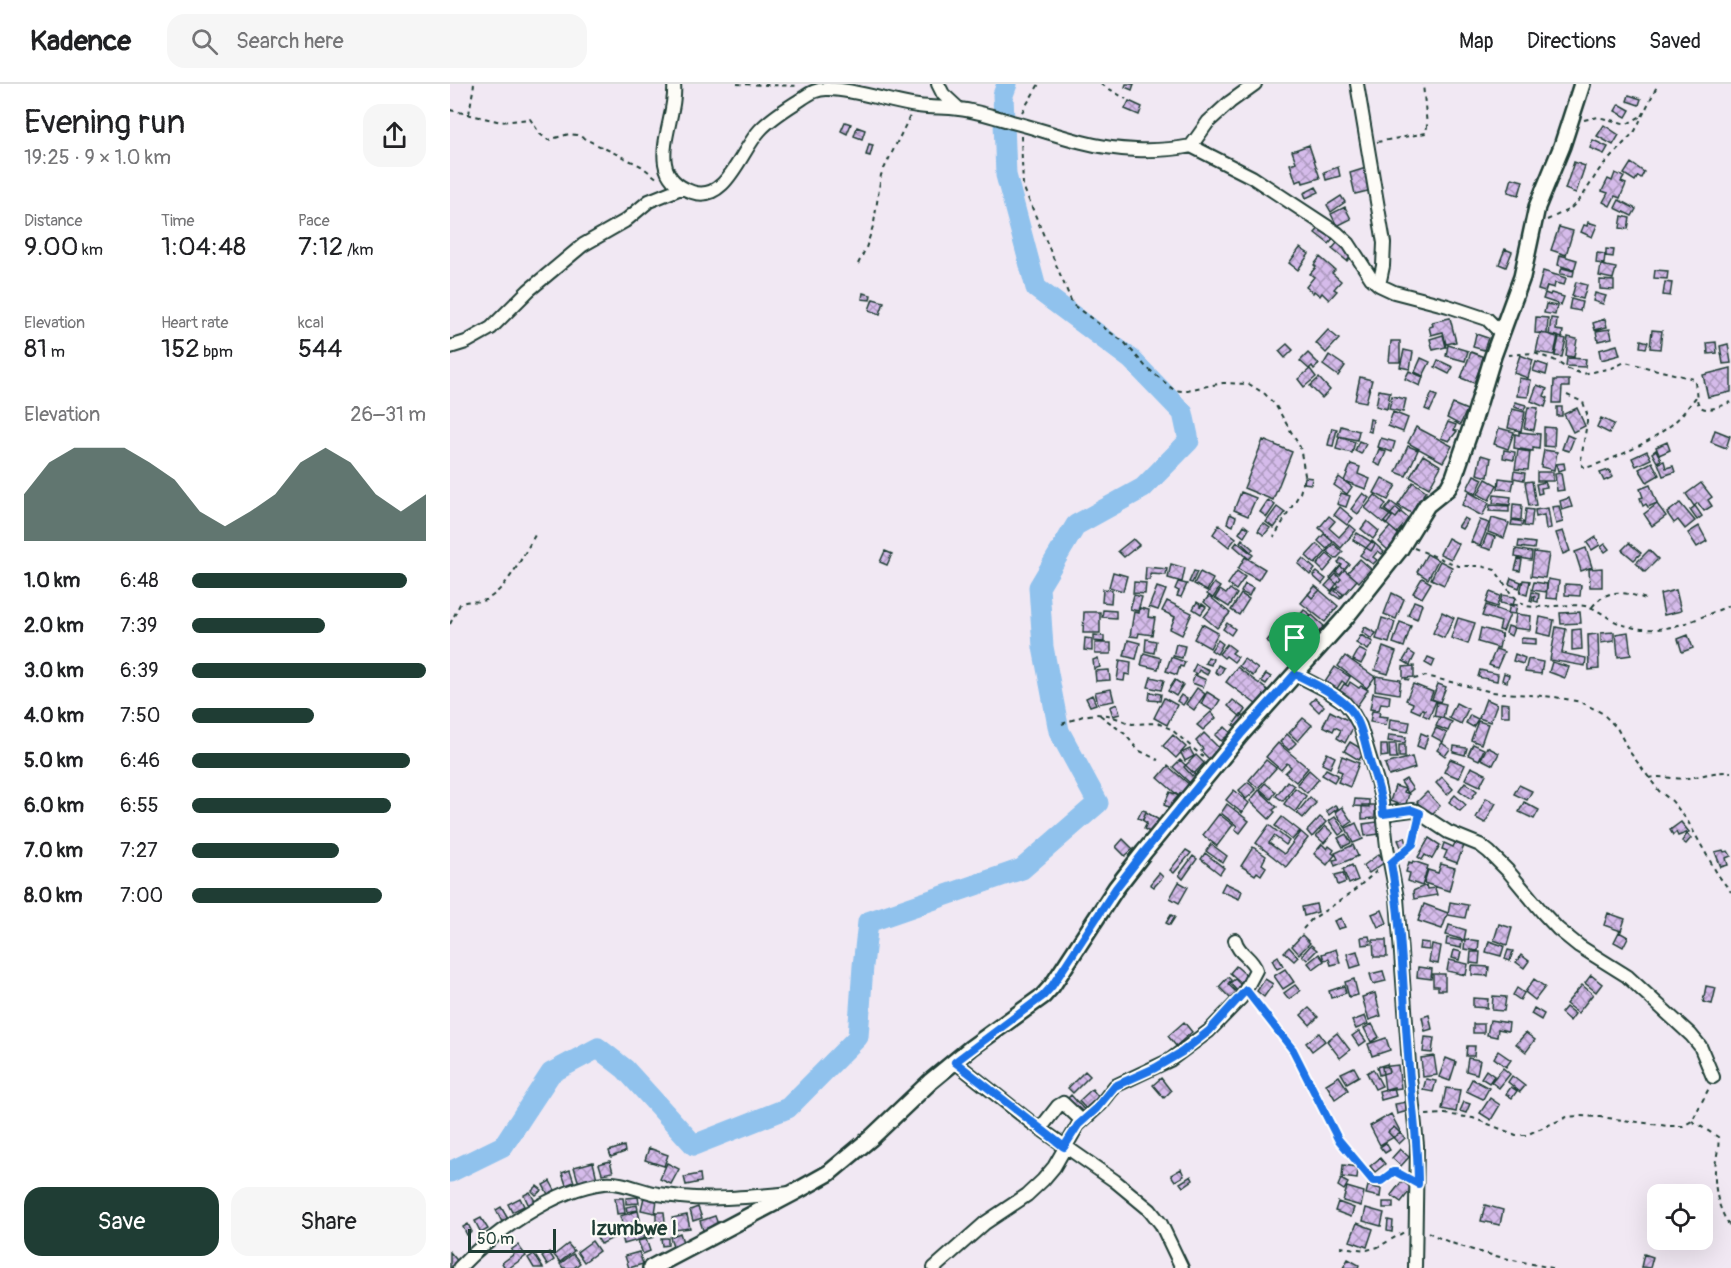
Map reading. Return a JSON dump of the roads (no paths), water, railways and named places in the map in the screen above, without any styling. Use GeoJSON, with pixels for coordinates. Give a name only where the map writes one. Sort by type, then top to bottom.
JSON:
{"type":"FeatureCollection","features":[{"type":"Feature","properties":{"kind":"street"},"geometry":{"type":"LineString","coordinates":[[674,84],[674,107],[663,154],[669,173],[678,186],[706,195],[718,190],[728,179],[746,148],[766,124],[798,101],[820,89],[843,90],[916,106],[959,109],[1109,147],[1164,149],[1191,146],[1252,177],[1337,233],[1350,244],[1371,278],[1379,285],[1395,292],[1487,319],[1501,333]]}},
{"type":"Feature","properties":{"kind":"street"},"geometry":{"type":"LineString","coordinates":[[938,84],[943,94],[959,109]]}},
{"type":"Feature","properties":{"kind":"street"},"geometry":{"type":"LineString","coordinates":[[1191,146],[1208,122],[1239,89],[1255,84]]}},
{"type":"Feature","properties":{"kind":"street"},"geometry":{"type":"LineString","coordinates":[[1357,84],[1384,243],[1379,285]]}},
{"type":"Feature","properties":{"kind":"street"},"geometry":{"type":"LineString","coordinates":[[651,1268],[829,1173],[955,1062],[1043,996],[1052,986],[1116,888],[1214,767],[1346,617],[1400,549],[1427,505],[1448,488],[1454,477],[1493,356],[1522,277],[1533,220],[1569,126],[1582,84]]}},
{"type":"Feature","properties":{"kind":"street"},"geometry":{"type":"LineString","coordinates":[[450,347],[466,342],[491,328],[529,290],[583,245],[625,221],[649,201],[678,186]]}},
{"type":"Feature","properties":{"kind":"street"},"geometry":{"type":"LineString","coordinates":[[1295,674],[1326,690],[1344,702],[1352,712],[1360,726],[1377,782],[1397,898],[1418,1145],[1415,1268]]}},
{"type":"Feature","properties":{"kind":"street"},"geometry":{"type":"LineString","coordinates":[[1383,814],[1412,810],[1448,832],[1480,845],[1498,860],[1558,929],[1579,946],[1627,976],[1691,1035],[1700,1046],[1713,1077]]}},
{"type":"Feature","properties":{"kind":"street"},"geometry":{"type":"LineString","coordinates":[[934,1268],[986,1223],[1035,1188],[1054,1167],[1064,1147],[1082,1121],[1096,1109],[1118,1083],[1148,1072],[1182,1052],[1209,1031],[1246,990],[1257,970],[1254,963],[1237,947],[1235,940]]}},
{"type":"Feature","properties":{"kind":"street"},"geometry":{"type":"LineString","coordinates":[[955,1062],[1040,1129],[1115,1181],[1150,1210],[1161,1224],[1182,1268]]}},
{"type":"Feature","properties":{"kind":"street"},"geometry":{"type":"LineString","coordinates":[[1040,1129],[1063,1103],[1082,1121]]}},
{"type":"Feature","properties":{"kind":"street"},"geometry":{"type":"LineString","coordinates":[[459,1268],[482,1246],[513,1224],[545,1204],[587,1187],[606,1183],[684,1197],[740,1197],[795,1192]]}},
{"type":"Feature","properties":{"kind":"waterway"},"geometry":{"type":"LineString","coordinates":[[450,1172],[503,1146],[551,1073],[598,1048],[625,1069],[694,1145],[788,1108],[858,1037],[868,922],[1022,869],[1098,803],[1059,731],[1043,647],[1039,587],[1076,525],[1143,488],[1189,441],[1183,413],[1131,359],[1036,288],[1006,175],[1003,95],[1007,84]]}},
{"type":"Feature","properties":{"kind":"district","name":"Izumbwe I"},"geometry":{"type":"Point","coordinates":[634,1228]}}]}
